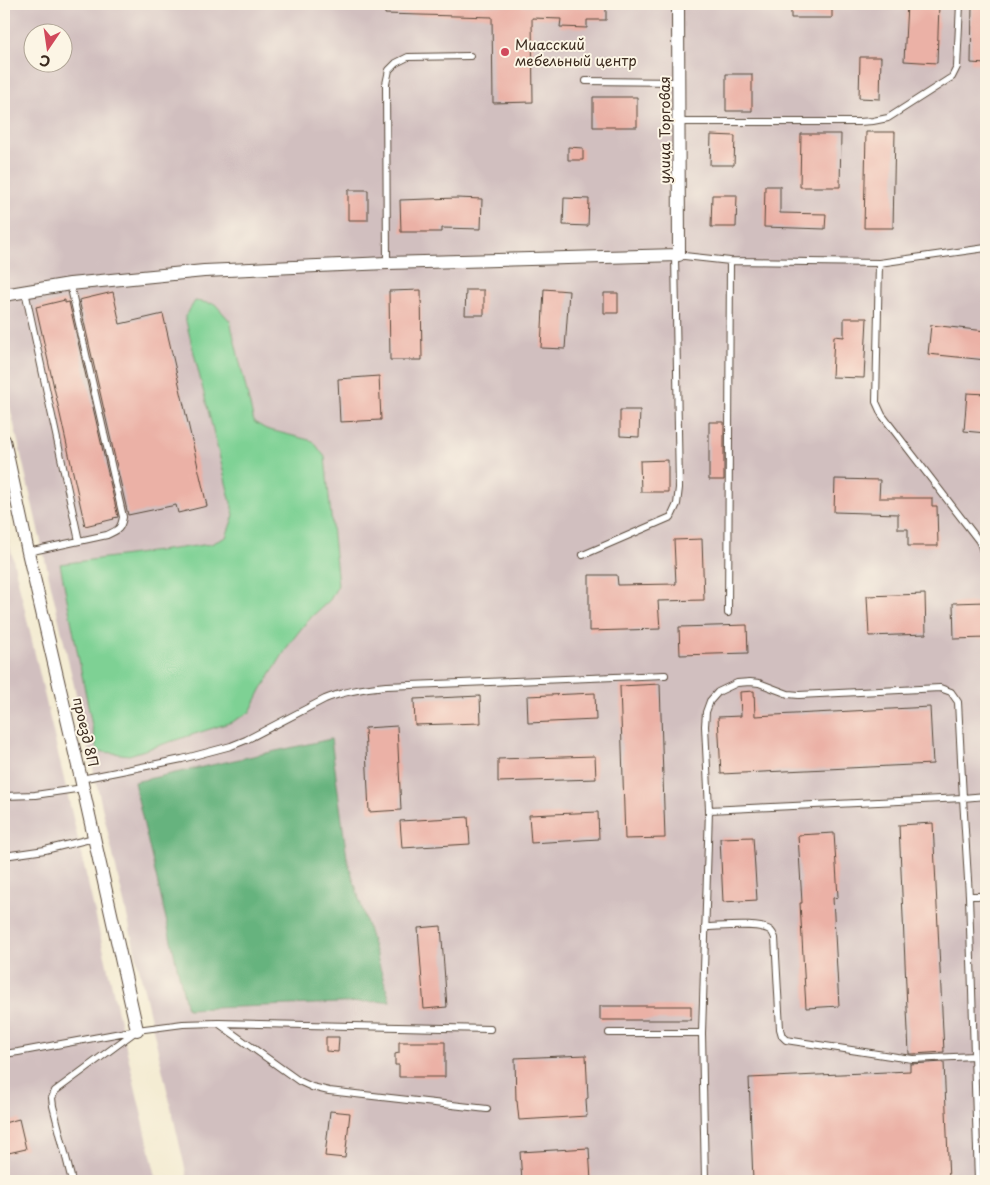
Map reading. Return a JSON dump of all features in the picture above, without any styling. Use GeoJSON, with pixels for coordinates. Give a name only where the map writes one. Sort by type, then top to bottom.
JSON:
{"type":"FeatureCollection","features":[{"type":"Feature","properties":{"kind":"street","name":"улица Торговая"},"geometry":{"type":"LineString","coordinates":[[677,255],[678,4]]}},
{"type":"Feature","properties":{"kind":"street"},"geometry":{"type":"LineString","coordinates":[[4,295],[70,284],[204,271],[387,263],[677,255]]}},
{"type":"Feature","properties":{"kind":"street","name":"проезд 8П"},"geometry":{"type":"LineString","coordinates":[[4,440],[137,1030]]}},
{"type":"Feature","properties":{"kind":"lane"},"geometry":{"type":"LineString","coordinates":[[679,122],[859,122],[888,118],[952,77],[957,67],[960,4]]}},
{"type":"Feature","properties":{"kind":"lane"},"geometry":{"type":"LineString","coordinates":[[387,263],[386,84],[389,70],[396,63],[408,57],[470,56]]}},
{"type":"Feature","properties":{"kind":"lane"},"geometry":{"type":"LineString","coordinates":[[586,81],[679,82]]}},
{"type":"Feature","properties":{"kind":"lane"},"geometry":{"type":"LineString","coordinates":[[583,555],[671,517],[677,504],[679,488],[677,255],[730,261],[879,263],[986,248]]}},
{"type":"Feature","properties":{"kind":"lane"},"geometry":{"type":"LineString","coordinates":[[728,613],[730,261]]}},
{"type":"Feature","properties":{"kind":"lane"},"geometry":{"type":"LineString","coordinates":[[879,263],[876,402],[882,415],[979,541],[984,555],[986,592]]}},
{"type":"Feature","properties":{"kind":"lane"},"geometry":{"type":"LineString","coordinates":[[28,552],[107,535],[117,530],[122,524],[123,517],[70,284]]}},
{"type":"Feature","properties":{"kind":"lane"},"geometry":{"type":"LineString","coordinates":[[24,291],[79,540]]}},
{"type":"Feature","properties":{"kind":"lane"},"geometry":{"type":"LineString","coordinates":[[4,796],[35,796],[230,746],[246,740],[336,694],[358,689],[386,686],[665,675]]}},
{"type":"Feature","properties":{"kind":"lane"},"geometry":{"type":"LineString","coordinates":[[705,1181],[702,1033],[708,810],[706,712],[710,702],[718,692],[737,683],[750,682],[759,683],[788,694],[800,695],[940,688],[951,692],[958,702],[969,896],[978,1181]]}},
{"type":"Feature","properties":{"kind":"lane"},"geometry":{"type":"LineString","coordinates":[[708,810],[986,796]]}},
{"type":"Feature","properties":{"kind":"lane"},"geometry":{"type":"LineString","coordinates":[[4,856],[45,850],[94,838]]}},
{"type":"Feature","properties":{"kind":"lane"},"geometry":{"type":"LineString","coordinates":[[969,896],[986,896]]}},
{"type":"Feature","properties":{"kind":"lane"},"geometry":{"type":"LineString","coordinates":[[705,927],[756,926],[772,932],[775,938],[780,1030],[786,1040],[913,1059],[974,1056]]}},
{"type":"Feature","properties":{"kind":"lane"},"geometry":{"type":"LineString","coordinates":[[218,1023],[299,1082],[312,1087],[329,1091],[487,1109]]}},
{"type":"Feature","properties":{"kind":"lane"},"geometry":{"type":"LineString","coordinates":[[4,1054],[137,1030],[183,1024],[218,1023],[490,1029]]}},
{"type":"Feature","properties":{"kind":"lane"},"geometry":{"type":"LineString","coordinates":[[72,1181],[53,1106],[52,1098],[55,1091],[137,1030]]}},
{"type":"Feature","properties":{"kind":"lane"},"geometry":{"type":"LineString","coordinates":[[609,1033],[702,1033]]}},
{"type":"Feature","properties":{"kind":"lane"},"geometry":{"type":"LineString","coordinates":[[976,1098],[986,1098]]}},
{"type":"Feature","properties":{"kind":"shaded area"},"geometry":{"type":"Polygon","coordinates":[[[4,4],[986,4],[986,1181],[188,1181],[4,381],[4,4]]]}},
{"type":"Feature","properties":{"kind":"shaded area"},"geometry":{"type":"Polygon","coordinates":[[[4,520],[157,1181],[4,1181],[4,520]]]}},
{"type":"Feature","properties":{"kind":"green space"},"geometry":{"type":"Polygon","coordinates":[[[195,301],[215,304],[230,321],[254,422],[266,429],[313,441],[325,457],[338,585],[330,600],[308,620],[290,643],[261,690],[250,712],[232,722],[129,755],[97,751],[60,564],[211,544],[226,537],[234,515],[185,317],[195,301]]]}},
{"type":"Feature","properties":{"kind":"green space"},"geometry":{"type":"Polygon","coordinates":[[[331,739],[347,858],[390,1001],[187,1009],[134,782],[331,739]]]}},
{"type":"Feature","properties":{"kind":"building"},"geometry":{"type":"Polygon","coordinates":[[[385,4],[606,8],[606,20],[587,20],[587,28],[560,27],[561,19],[532,18],[533,102],[493,103],[492,17],[385,14],[385,4]]]}},
{"type":"Feature","properties":{"kind":"building"},"geometry":{"type":"Polygon","coordinates":[[[791,4],[832,4],[832,18],[791,18],[791,4]]]}},
{"type":"Feature","properties":{"kind":"building"},"geometry":{"type":"Polygon","coordinates":[[[907,4],[939,4],[937,63],[904,61],[907,4]]]}},
{"type":"Feature","properties":{"kind":"building"},"geometry":{"type":"Polygon","coordinates":[[[972,4],[986,4],[986,64],[971,63],[972,4]]]}},
{"type":"Feature","properties":{"kind":"building"},"geometry":{"type":"Polygon","coordinates":[[[860,57],[881,57],[880,99],[859,98],[860,57]]]}},
{"type":"Feature","properties":{"kind":"building"},"geometry":{"type":"Polygon","coordinates":[[[726,74],[752,74],[752,111],[726,111],[726,74]]]}},
{"type":"Feature","properties":{"kind":"building"},"geometry":{"type":"Polygon","coordinates":[[[593,97],[637,97],[637,127],[593,127],[593,97]]]}},
{"type":"Feature","properties":{"kind":"building"},"geometry":{"type":"Polygon","coordinates":[[[866,132],[895,132],[893,228],[864,228],[866,132]]]}},
{"type":"Feature","properties":{"kind":"building"},"geometry":{"type":"Polygon","coordinates":[[[801,134],[841,134],[840,187],[800,187],[801,134]]]}},
{"type":"Feature","properties":{"kind":"building"},"geometry":{"type":"Polygon","coordinates":[[[711,135],[735,136],[734,165],[710,165],[711,135]]]}},
{"type":"Feature","properties":{"kind":"building"},"geometry":{"type":"Polygon","coordinates":[[[568,147],[583,148],[583,160],[568,160],[568,147]]]}},
{"type":"Feature","properties":{"kind":"building"},"geometry":{"type":"Polygon","coordinates":[[[765,186],[780,186],[780,213],[826,214],[825,229],[764,227],[765,186]]]}},
{"type":"Feature","properties":{"kind":"building"},"geometry":{"type":"Polygon","coordinates":[[[348,190],[368,190],[368,220],[348,220],[348,190]]]}},
{"type":"Feature","properties":{"kind":"building"},"geometry":{"type":"Polygon","coordinates":[[[712,195],[737,195],[736,227],[711,227],[712,195]]]}},
{"type":"Feature","properties":{"kind":"building"},"geometry":{"type":"Polygon","coordinates":[[[564,198],[589,199],[588,226],[563,225],[564,198]]]}},
{"type":"Feature","properties":{"kind":"building"},"geometry":{"type":"Polygon","coordinates":[[[482,199],[481,229],[442,228],[442,232],[401,232],[400,200],[482,199]]]}},
{"type":"Feature","properties":{"kind":"building"},"geometry":{"type":"Polygon","coordinates":[[[544,289],[569,291],[565,349],[541,348],[544,289]]]}},
{"type":"Feature","properties":{"kind":"building"},"geometry":{"type":"Polygon","coordinates":[[[421,290],[422,360],[390,360],[389,291],[421,290]]]}},
{"type":"Feature","properties":{"kind":"building"},"geometry":{"type":"Polygon","coordinates":[[[466,290],[484,290],[484,315],[465,315],[466,290]]]}},
{"type":"Feature","properties":{"kind":"building"},"geometry":{"type":"Polygon","coordinates":[[[113,292],[120,324],[163,314],[207,506],[178,513],[176,505],[128,515],[79,300],[113,292]]]}},
{"type":"Feature","properties":{"kind":"building"},"geometry":{"type":"Polygon","coordinates":[[[604,293],[618,293],[618,313],[604,313],[604,293]]]}},
{"type":"Feature","properties":{"kind":"building"},"geometry":{"type":"Polygon","coordinates":[[[65,300],[65,303],[69,302],[118,517],[85,526],[36,307],[65,300]]]}},
{"type":"Feature","properties":{"kind":"building"},"geometry":{"type":"Polygon","coordinates":[[[844,318],[867,318],[864,378],[832,377],[834,336],[844,337],[844,318]]]}},
{"type":"Feature","properties":{"kind":"building"},"geometry":{"type":"Polygon","coordinates":[[[931,325],[986,331],[986,360],[928,354],[931,325]]]}},
{"type":"Feature","properties":{"kind":"building"},"geometry":{"type":"Polygon","coordinates":[[[379,376],[381,420],[340,422],[338,379],[379,376]]]}},
{"type":"Feature","properties":{"kind":"building"},"geometry":{"type":"Polygon","coordinates":[[[967,393],[986,394],[986,433],[964,431],[967,393]]]}},
{"type":"Feature","properties":{"kind":"building"},"geometry":{"type":"Polygon","coordinates":[[[620,410],[640,410],[639,437],[620,436],[620,410]]]}},
{"type":"Feature","properties":{"kind":"building"},"geometry":{"type":"Polygon","coordinates":[[[709,422],[724,422],[724,480],[709,480],[709,422]]]}},
{"type":"Feature","properties":{"kind":"building"},"geometry":{"type":"Polygon","coordinates":[[[668,460],[668,492],[641,492],[640,461],[668,460]]]}},
{"type":"Feature","properties":{"kind":"building"},"geometry":{"type":"Polygon","coordinates":[[[835,479],[880,480],[879,498],[932,498],[932,506],[937,506],[938,546],[908,546],[908,529],[898,529],[898,514],[834,512],[835,479]]]}},
{"type":"Feature","properties":{"kind":"building"},"geometry":{"type":"Polygon","coordinates":[[[702,539],[704,600],[658,601],[660,629],[589,631],[589,575],[617,575],[618,585],[676,584],[674,540],[702,539]]]}},
{"type":"Feature","properties":{"kind":"building"},"geometry":{"type":"Polygon","coordinates":[[[925,594],[926,634],[869,636],[867,596],[925,594]]]}},
{"type":"Feature","properties":{"kind":"building"},"geometry":{"type":"Polygon","coordinates":[[[986,602],[986,638],[954,639],[953,603],[986,602]]]}},
{"type":"Feature","properties":{"kind":"building"},"geometry":{"type":"Polygon","coordinates":[[[747,625],[748,653],[680,655],[679,627],[747,625]]]}},
{"type":"Feature","properties":{"kind":"building"},"geometry":{"type":"Polygon","coordinates":[[[660,684],[665,838],[625,839],[620,686],[660,684]]]}},
{"type":"Feature","properties":{"kind":"building"},"geometry":{"type":"Polygon","coordinates":[[[754,691],[755,716],[930,707],[933,764],[721,774],[718,717],[741,716],[740,692],[754,691]]]}},
{"type":"Feature","properties":{"kind":"building"},"geometry":{"type":"Polygon","coordinates":[[[595,693],[596,720],[528,723],[527,696],[595,693]]]}},
{"type":"Feature","properties":{"kind":"building"},"geometry":{"type":"Polygon","coordinates":[[[480,696],[481,723],[415,725],[414,699],[480,696]]]}},
{"type":"Feature","properties":{"kind":"building"},"geometry":{"type":"Polygon","coordinates":[[[397,726],[401,810],[369,812],[365,728],[397,726]]]}},
{"type":"Feature","properties":{"kind":"building"},"geometry":{"type":"Polygon","coordinates":[[[595,756],[596,779],[498,782],[498,759],[595,756]]]}},
{"type":"Feature","properties":{"kind":"building"},"geometry":{"type":"Polygon","coordinates":[[[598,812],[599,839],[531,843],[529,815],[598,812]]]}},
{"type":"Feature","properties":{"kind":"building"},"geometry":{"type":"Polygon","coordinates":[[[468,817],[470,844],[402,848],[400,821],[468,817]]]}},
{"type":"Feature","properties":{"kind":"building"},"geometry":{"type":"Polygon","coordinates":[[[933,823],[944,1052],[909,1054],[899,825],[933,823]]]}},
{"type":"Feature","properties":{"kind":"building"},"geometry":{"type":"Polygon","coordinates":[[[834,833],[838,897],[833,898],[839,1006],[806,1008],[798,835],[834,833]]]}},
{"type":"Feature","properties":{"kind":"building"},"geometry":{"type":"Polygon","coordinates":[[[753,837],[757,900],[723,902],[720,838],[753,837]]]}},
{"type":"Feature","properties":{"kind":"building"},"geometry":{"type":"Polygon","coordinates":[[[441,926],[447,1007],[424,1009],[418,928],[441,926]]]}},
{"type":"Feature","properties":{"kind":"building"},"geometry":{"type":"Polygon","coordinates":[[[600,1006],[691,1006],[691,1020],[600,1020],[600,1006]]]}},
{"type":"Feature","properties":{"kind":"building"},"geometry":{"type":"Polygon","coordinates":[[[326,1037],[339,1037],[338,1052],[326,1051],[326,1037]]]}},
{"type":"Feature","properties":{"kind":"building"},"geometry":{"type":"Polygon","coordinates":[[[399,1042],[445,1042],[445,1077],[399,1077],[399,1065],[395,1065],[395,1054],[399,1053],[399,1042]]]}},
{"type":"Feature","properties":{"kind":"building"},"geometry":{"type":"Polygon","coordinates":[[[586,1055],[587,1116],[519,1120],[516,1101],[515,1058],[586,1055]]]}},
{"type":"Feature","properties":{"kind":"building"},"geometry":{"type":"Polygon","coordinates":[[[944,1062],[949,1181],[753,1181],[749,1078],[910,1071],[910,1064],[944,1062]]]}},
{"type":"Feature","properties":{"kind":"building"},"geometry":{"type":"Polygon","coordinates":[[[330,1111],[350,1113],[345,1158],[325,1156],[330,1111]]]}},
{"type":"Feature","properties":{"kind":"building"},"geometry":{"type":"Polygon","coordinates":[[[19,1119],[26,1149],[4,1154],[4,1123],[19,1119]]]}},
{"type":"Feature","properties":{"kind":"building"},"geometry":{"type":"Polygon","coordinates":[[[589,1148],[591,1181],[522,1181],[520,1152],[589,1148]]]}},
{"type":"Feature","properties":{"kind":"place","name":"Миасский мебельный центр"},"geometry":{"type":"Point","coordinates":[505,52]}}]}
